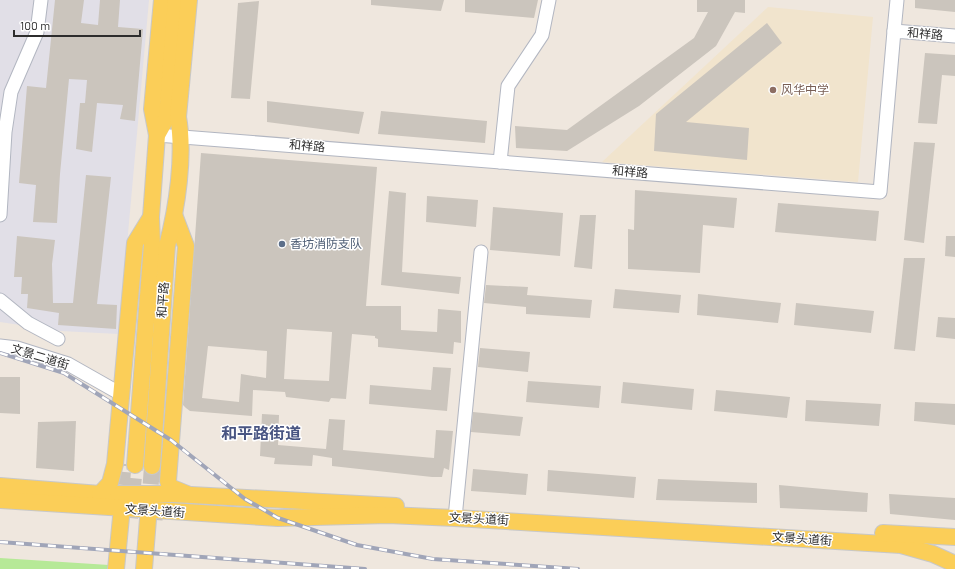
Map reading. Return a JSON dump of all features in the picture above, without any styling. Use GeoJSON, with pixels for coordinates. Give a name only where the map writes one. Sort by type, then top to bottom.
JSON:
{"type":"FeatureCollection","features":[{"type":"Feature","properties":{"kind":"main road"},"geometry":{"type":"LineString","coordinates":[[130,464],[143,244],[151,217],[157,135],[152,109],[162,0]]}},
{"type":"Feature","properties":{"kind":"main road"},"geometry":{"type":"LineString","coordinates":[[157,135],[167,117],[176,0]]}},
{"type":"Feature","properties":{"kind":"main road"},"geometry":{"type":"LineString","coordinates":[[182,136],[178,117],[189,0]]}},
{"type":"Feature","properties":{"kind":"main road"},"geometry":{"type":"LineString","coordinates":[[156,466],[182,136],[189,117],[200,0]]}},
{"type":"Feature","properties":{"kind":"main road"},"geometry":{"type":"LineString","coordinates":[[100,494],[110,483],[115,464],[135,243],[151,217]]}},
{"type":"Feature","properties":{"kind":"main road"},"geometry":{"type":"LineString","coordinates":[[175,217],[186,246],[168,481],[170,487],[190,495]]}},
{"type":"Feature","properties":{"kind":"main road","name":"文景头道街"},"geometry":{"type":"LineString","coordinates":[[0,486],[100,494],[190,495],[900,545],[933,554],[955,564]]}},
{"type":"Feature","properties":{"kind":"main road","name":"文景头道街"},"geometry":{"type":"LineString","coordinates":[[0,500],[278,518],[456,513],[955,537]]}},
{"type":"Feature","properties":{"kind":"main road"},"geometry":{"type":"LineString","coordinates":[[116,569],[125,518],[126,569]]}},
{"type":"Feature","properties":{"kind":"main road"},"geometry":{"type":"LineString","coordinates":[[144,569],[152,520],[152,569]]}},
{"type":"Feature","properties":{"kind":"street"},"geometry":{"type":"LineString","coordinates":[[0,214],[3,132],[11,92],[36,32],[41,0]]}},
{"type":"Feature","properties":{"kind":"street"},"geometry":{"type":"LineString","coordinates":[[500,162],[508,86],[542,35],[549,0]]}},
{"type":"Feature","properties":{"kind":"street"},"geometry":{"type":"LineString","coordinates":[[894,31],[897,0]]}},
{"type":"Feature","properties":{"kind":"street","name":"和祥路"},"geometry":{"type":"LineString","coordinates":[[157,135],[880,192],[894,31],[955,36]]}},
{"type":"Feature","properties":{"kind":"street"},"geometry":{"type":"LineString","coordinates":[[456,513],[481,252]]}},
{"type":"Feature","properties":{"kind":"street"},"geometry":{"type":"LineString","coordinates":[[0,300],[28,323],[58,339]]}},
{"type":"Feature","properties":{"kind":"street","name":"文景二道街"},"geometry":{"type":"LineString","coordinates":[[0,346],[17,348],[68,364],[121,394]]}},
{"type":"Feature","properties":{"kind":"shaded area"},"geometry":{"type":"Polygon","coordinates":[[[0,0],[149,0],[119,334],[60,331],[0,322],[0,0]]]}},
{"type":"Feature","properties":{"kind":"shaded area","name":"风华中学"},"geometry":{"type":"Polygon","coordinates":[[[768,7],[873,17],[858,182],[602,162],[768,7]]]}},
{"type":"Feature","properties":{"kind":"green space"},"geometry":{"type":"Polygon","coordinates":[[[0,558],[109,565],[108,569],[0,569],[0,558]]]}},
{"type":"Feature","properties":{"kind":"building"},"geometry":{"type":"Polygon","coordinates":[[[55,0],[84,0],[81,23],[98,25],[100,0],[120,0],[118,27],[143,29],[135,121],[120,119],[123,105],[97,103],[92,152],[76,149],[80,103],[85,103],[87,80],[69,79],[57,223],[33,222],[36,185],[19,183],[27,86],[46,88],[55,0]]]}},
{"type":"Feature","properties":{"kind":"building"},"geometry":{"type":"Polygon","coordinates":[[[371,0],[444,0],[441,11],[371,5],[371,0]]]}},
{"type":"Feature","properties":{"kind":"building"},"geometry":{"type":"Polygon","coordinates":[[[465,0],[538,0],[534,18],[465,12],[465,0]]]}},
{"type":"Feature","properties":{"kind":"building"},"geometry":{"type":"Polygon","coordinates":[[[697,0],[745,0],[745,13],[735,12],[716,46],[639,106],[567,151],[516,148],[515,126],[567,130],[694,38],[708,12],[697,12],[697,0]]]}},
{"type":"Feature","properties":{"kind":"building"},"geometry":{"type":"Polygon","coordinates":[[[915,0],[955,0],[955,12],[915,8],[915,0]]]}},
{"type":"Feature","properties":{"kind":"building"},"geometry":{"type":"Polygon","coordinates":[[[259,1],[250,99],[231,98],[238,3],[259,1]]]}},
{"type":"Feature","properties":{"kind":"building"},"geometry":{"type":"Polygon","coordinates":[[[767,23],[782,43],[686,122],[749,128],[747,160],[654,151],[656,114],[767,23]]]}},
{"type":"Feature","properties":{"kind":"building"},"geometry":{"type":"Polygon","coordinates":[[[925,53],[955,55],[955,76],[942,75],[937,124],[918,123],[925,53]]]}},
{"type":"Feature","properties":{"kind":"building"},"geometry":{"type":"Polygon","coordinates":[[[267,101],[364,112],[359,134],[267,122],[267,101]]]}},
{"type":"Feature","properties":{"kind":"building"},"geometry":{"type":"Polygon","coordinates":[[[381,111],[487,121],[485,143],[378,134],[381,111]]]}},
{"type":"Feature","properties":{"kind":"building"},"geometry":{"type":"Polygon","coordinates":[[[914,142],[935,143],[924,243],[904,240],[914,142]]]}},
{"type":"Feature","properties":{"kind":"building","name":"香坊消防支队"},"geometry":{"type":"Polygon","coordinates":[[[201,153],[377,167],[366,306],[401,306],[401,330],[437,332],[438,309],[461,311],[461,343],[454,342],[453,354],[378,347],[378,339],[375,338],[375,336],[352,334],[346,399],[331,398],[329,402],[286,397],[285,392],[253,390],[252,416],[190,411],[183,405],[201,153]],[[287,329],[284,379],[329,381],[332,332],[287,329]],[[208,346],[202,398],[239,402],[241,374],[266,378],[267,351],[208,346]]]}},
{"type":"Feature","properties":{"kind":"building"},"geometry":{"type":"Polygon","coordinates":[[[86,175],[111,177],[97,304],[117,305],[116,329],[58,325],[59,313],[27,308],[28,294],[21,294],[22,277],[14,277],[17,236],[55,240],[52,264],[53,303],[73,303],[86,175]]]}},
{"type":"Feature","properties":{"kind":"building"},"geometry":{"type":"Polygon","coordinates":[[[635,190],[737,198],[734,228],[703,225],[700,273],[628,269],[628,229],[634,230],[635,190]]]}},
{"type":"Feature","properties":{"kind":"building"},"geometry":{"type":"Polygon","coordinates":[[[389,191],[406,193],[402,272],[461,277],[459,294],[381,285],[389,191]]]}},
{"type":"Feature","properties":{"kind":"building"},"geometry":{"type":"Polygon","coordinates":[[[427,196],[478,200],[476,227],[426,222],[427,196]]]}},
{"type":"Feature","properties":{"kind":"building"},"geometry":{"type":"Polygon","coordinates":[[[778,203],[879,211],[876,241],[775,232],[778,203]]]}},
{"type":"Feature","properties":{"kind":"building"},"geometry":{"type":"Polygon","coordinates":[[[493,207],[563,213],[560,256],[490,250],[493,207]]]}},
{"type":"Feature","properties":{"kind":"building"},"geometry":{"type":"Polygon","coordinates":[[[580,215],[596,215],[592,269],[574,267],[580,215]]]}},
{"type":"Feature","properties":{"kind":"building"},"geometry":{"type":"Polygon","coordinates":[[[946,236],[955,236],[955,257],[945,256],[946,236]]]}},
{"type":"Feature","properties":{"kind":"building"},"geometry":{"type":"Polygon","coordinates":[[[904,258],[925,258],[915,351],[894,349],[904,258]]]}},
{"type":"Feature","properties":{"kind":"building"},"geometry":{"type":"Polygon","coordinates":[[[486,285],[528,287],[527,295],[592,300],[590,318],[526,314],[526,307],[484,303],[486,285]]]}},
{"type":"Feature","properties":{"kind":"building"},"geometry":{"type":"Polygon","coordinates":[[[615,289],[681,295],[679,313],[613,308],[615,289]]]}},
{"type":"Feature","properties":{"kind":"building"},"geometry":{"type":"Polygon","coordinates":[[[698,294],[781,303],[778,323],[697,315],[698,294]]]}},
{"type":"Feature","properties":{"kind":"building"},"geometry":{"type":"Polygon","coordinates":[[[796,303],[874,311],[871,333],[794,325],[796,303]]]}},
{"type":"Feature","properties":{"kind":"building"},"geometry":{"type":"Polygon","coordinates":[[[938,317],[955,318],[955,339],[936,337],[938,317]]]}},
{"type":"Feature","properties":{"kind":"building"},"geometry":{"type":"Polygon","coordinates":[[[480,348],[530,352],[528,372],[478,367],[480,348]]]}},
{"type":"Feature","properties":{"kind":"building"},"geometry":{"type":"Polygon","coordinates":[[[433,367],[451,368],[447,411],[369,404],[370,385],[431,390],[433,367]]]}},
{"type":"Feature","properties":{"kind":"building"},"geometry":{"type":"Polygon","coordinates":[[[0,377],[20,377],[20,414],[0,413],[0,377]]]}},
{"type":"Feature","properties":{"kind":"building"},"geometry":{"type":"Polygon","coordinates":[[[528,381],[601,386],[599,408],[526,402],[528,381]]]}},
{"type":"Feature","properties":{"kind":"building"},"geometry":{"type":"Polygon","coordinates":[[[623,382],[694,389],[692,410],[621,403],[623,382]]]}},
{"type":"Feature","properties":{"kind":"building"},"geometry":{"type":"Polygon","coordinates":[[[716,390],[790,397],[787,418],[714,411],[716,390]]]}},
{"type":"Feature","properties":{"kind":"building"},"geometry":{"type":"Polygon","coordinates":[[[806,400],[881,404],[879,426],[805,421],[806,400]]]}},
{"type":"Feature","properties":{"kind":"building"},"geometry":{"type":"Polygon","coordinates":[[[915,402],[955,404],[955,425],[914,421],[915,402]]]}},
{"type":"Feature","properties":{"kind":"building"},"geometry":{"type":"Polygon","coordinates":[[[473,412],[523,417],[520,436],[471,432],[473,412]]]}},
{"type":"Feature","properties":{"kind":"building"},"geometry":{"type":"Polygon","coordinates":[[[262,414],[279,415],[278,445],[326,449],[329,419],[345,420],[343,450],[434,458],[436,430],[453,431],[449,470],[444,468],[442,477],[432,477],[332,466],[332,458],[313,455],[312,466],[274,464],[275,458],[260,456],[262,414]]]}},
{"type":"Feature","properties":{"kind":"building"},"geometry":{"type":"Polygon","coordinates":[[[76,421],[74,471],[36,468],[38,422],[76,421]]]}},
{"type":"Feature","properties":{"kind":"building"},"geometry":{"type":"Polygon","coordinates":[[[473,469],[528,474],[526,495],[471,491],[473,469]]]}},
{"type":"Feature","properties":{"kind":"building"},"geometry":{"type":"Polygon","coordinates":[[[548,470],[636,477],[634,498],[547,491],[548,470]]]}},
{"type":"Feature","properties":{"kind":"building"},"geometry":{"type":"Polygon","coordinates":[[[658,479],[757,483],[757,503],[656,500],[658,479]]]}},
{"type":"Feature","properties":{"kind":"building"},"geometry":{"type":"Polygon","coordinates":[[[779,485],[868,493],[867,512],[780,508],[779,485]]]}},
{"type":"Feature","properties":{"kind":"building"},"geometry":{"type":"Polygon","coordinates":[[[889,494],[955,498],[955,520],[890,514],[889,494]]]}},
{"type":"Feature","properties":{"kind":"tunnel"},"geometry":{"type":"LineString","coordinates":[[122,504],[125,464]]}},
{"type":"Feature","properties":{"kind":"tunnel"},"geometry":{"type":"LineString","coordinates":[[130,518],[135,465]]}},
{"type":"Feature","properties":{"kind":"tunnel"},"geometry":{"type":"LineString","coordinates":[[149,508],[152,466]]}},
{"type":"Feature","properties":{"kind":"tunnel"},"geometry":{"type":"LineString","coordinates":[[156,520],[160,466]]}},
{"type":"Feature","properties":{"kind":"railway"},"geometry":{"type":"LineString","coordinates":[[0,353],[64,373],[171,440],[245,499],[278,518],[357,545],[433,559],[578,569]]}},
{"type":"Feature","properties":{"kind":"railway"},"geometry":{"type":"LineString","coordinates":[[0,542],[365,569]]}},
{"type":"Feature","properties":{"kind":"place","name":"风华中学"},"geometry":{"type":"Point","coordinates":[773,90]}},
{"type":"Feature","properties":{"kind":"place","name":"香坊消防支队"},"geometry":{"type":"Point","coordinates":[282,244]}},
{"type":"Feature","properties":{"kind":"district","name":"和平路街道"},"geometry":{"type":"Point","coordinates":[261,433]}}]}
